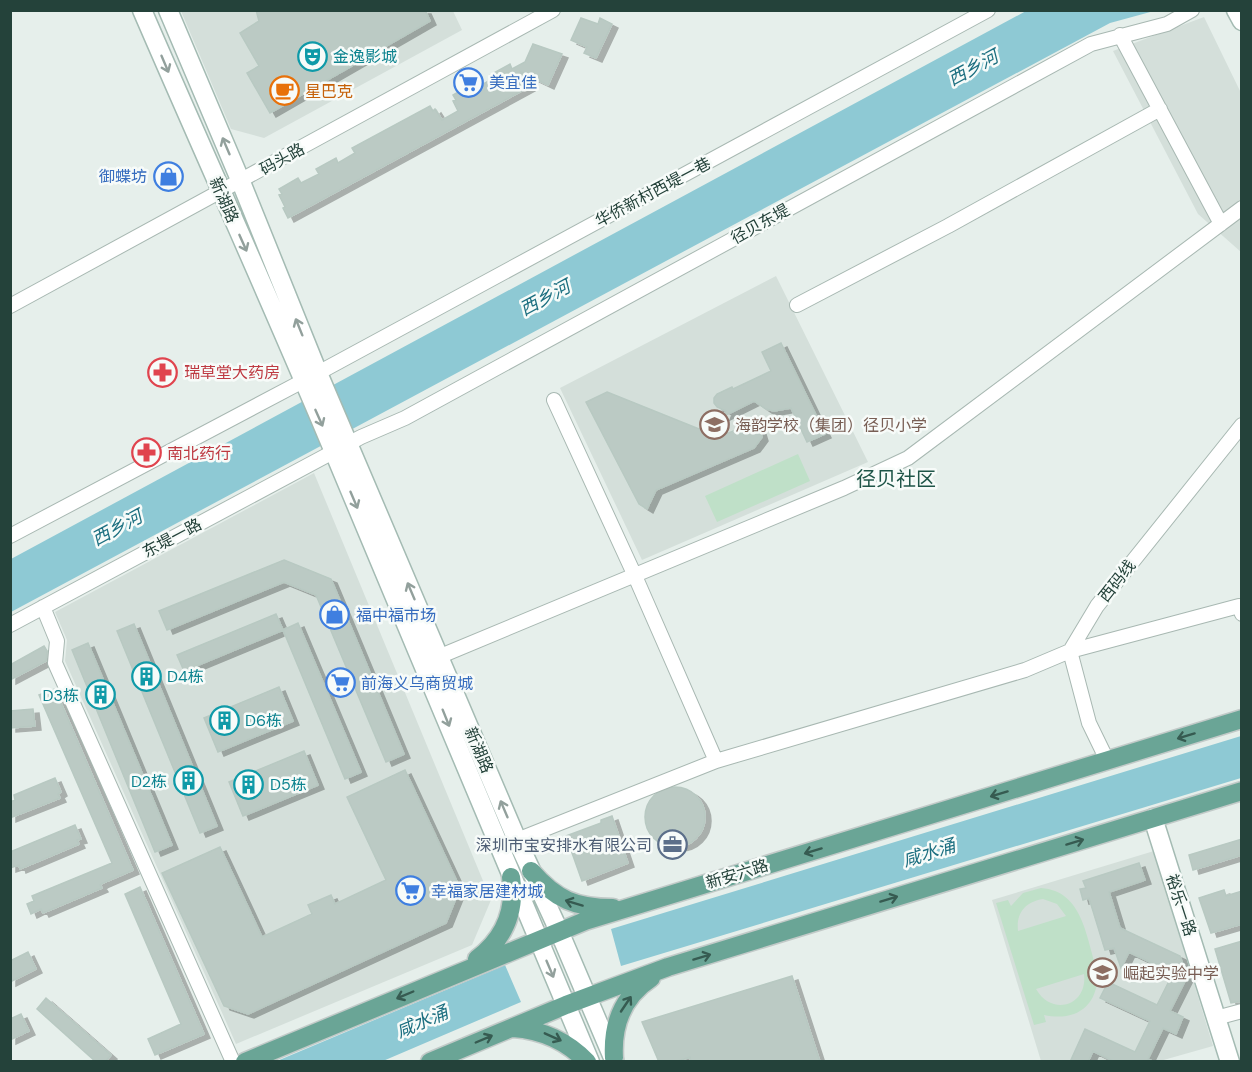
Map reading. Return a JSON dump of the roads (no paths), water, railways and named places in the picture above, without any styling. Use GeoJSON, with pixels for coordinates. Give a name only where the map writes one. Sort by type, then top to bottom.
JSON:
{"type":"FeatureCollection","features":[{"type":"Feature","properties":{"kind":"main road","name":"新湖路"},"geometry":{"type":"LineString","coordinates":[[142,10],[221,193],[312,381],[431,660],[559,931],[614,1060]]}},
{"type":"Feature","properties":{"kind":"main road","name":"新湖路"},"geometry":{"type":"LineString","coordinates":[[168,10],[241,182],[312,381]]}},
{"type":"Feature","properties":{"kind":"main road"},"geometry":{"type":"LineString","coordinates":[[1236,10],[1242,21]]}},
{"type":"Feature","properties":{"kind":"main road","name":"新湖路"},"geometry":{"type":"LineString","coordinates":[[431,660],[511,877],[588,1062]]}},
{"type":"Feature","properties":{"kind":"main road","name":"新安六路"},"geometry":{"type":"LineString","coordinates":[[245,1062],[559,931],[627,908],[1242,719]]}},
{"type":"Feature","properties":{"kind":"main road"},"geometry":{"type":"LineString","coordinates":[[430,1062],[566,1005],[668,967],[1242,791]]}},
{"type":"Feature","properties":{"kind":"main road","name":"裕乐一路"},"geometry":{"type":"LineString","coordinates":[[1153,818],[1230,1062]]}},
{"type":"Feature","properties":{"kind":"main road"},"geometry":{"type":"LineString","coordinates":[[531,872],[552,893],[569,902],[592,907],[627,908]]}},
{"type":"Feature","properties":{"kind":"main road"},"geometry":{"type":"LineString","coordinates":[[459,973],[481,956],[502,934],[513,903],[511,877]]}},
{"type":"Feature","properties":{"kind":"main road"},"geometry":{"type":"LineString","coordinates":[[614,1060],[614,1030],[621,1010],[635,991],[668,967]]}},
{"type":"Feature","properties":{"kind":"main road"},"geometry":{"type":"LineString","coordinates":[[511,1028],[529,1029],[557,1038],[588,1062]]}},
{"type":"Feature","properties":{"kind":"street","name":"码头路"},"geometry":{"type":"LineString","coordinates":[[12,303],[221,193],[553,10]]}},
{"type":"Feature","properties":{"kind":"street","name":"华侨新村西堤一巷"},"geometry":{"type":"LineString","coordinates":[[10,536],[312,381],[988,10]]}},
{"type":"Feature","properties":{"kind":"street","name":"径贝东堤"},"geometry":{"type":"LineString","coordinates":[[340,445],[405,418],[1091,44],[1167,24],[1192,10]]}},
{"type":"Feature","properties":{"kind":"street"},"geometry":{"type":"LineString","coordinates":[[1120,35],[1221,224]]}},
{"type":"Feature","properties":{"kind":"street"},"geometry":{"type":"LineString","coordinates":[[797,305],[948,226],[1160,109]]}},
{"type":"Feature","properties":{"kind":"street"},"geometry":{"type":"LineString","coordinates":[[431,660],[844,488],[908,459],[1242,208]]}},
{"type":"Feature","properties":{"kind":"street"},"geometry":{"type":"LineString","coordinates":[[554,400],[635,576],[716,761]]}},
{"type":"Feature","properties":{"kind":"street","name":"西码线"},"geometry":{"type":"LineString","coordinates":[[1070,651],[1097,606],[1242,425]]}},
{"type":"Feature","properties":{"kind":"street","name":"东堤一路"},"geometry":{"type":"LineString","coordinates":[[10,625],[340,445]]}},
{"type":"Feature","properties":{"kind":"street"},"geometry":{"type":"LineString","coordinates":[[517,840],[716,761],[1025,670],[1070,651],[1239,606],[1242,614]]}},
{"type":"Feature","properties":{"kind":"street"},"geometry":{"type":"LineString","coordinates":[[43,607],[57,641],[55,663],[233,1062]]}},
{"type":"Feature","properties":{"kind":"street"},"geometry":{"type":"LineString","coordinates":[[1070,651],[1089,723],[1107,760]]}},
{"type":"Feature","properties":{"kind":"street"},"geometry":{"type":"LineString","coordinates":[[1216,1018],[1242,1011]]}},
{"type":"Feature","properties":{"kind":"water","name":"西乡河"},"geometry":{"type":"Polygon","coordinates":[[[1026,11],[1154,11],[1110,23],[11,612],[11,559],[1026,11]]]}},
{"type":"Feature","properties":{"kind":"water","name":"咸水涌"},"geometry":{"type":"Polygon","coordinates":[[[1241,736],[1241,778],[621,966],[611,929],[1241,736]]]}},
{"type":"Feature","properties":{"kind":"water","name":"咸水涌"},"geometry":{"type":"Polygon","coordinates":[[[505,965],[521,1002],[383,1061],[277,1061],[505,965]]]}},
{"type":"Feature","properties":{"kind":"place","name":"金逸影城"},"geometry":{"type":"Point","coordinates":[312,56]}},
{"type":"Feature","properties":{"kind":"place","name":"美宜佳"},"geometry":{"type":"Point","coordinates":[468,82]}},
{"type":"Feature","properties":{"kind":"place","name":"星巴克"},"geometry":{"type":"Point","coordinates":[284,91]}},
{"type":"Feature","properties":{"kind":"place","name":"御蝶坊"},"geometry":{"type":"Point","coordinates":[168,176]}},
{"type":"Feature","properties":{"kind":"place","name":"瑞草堂大药房"},"geometry":{"type":"Point","coordinates":[163,372]}},
{"type":"Feature","properties":{"kind":"place","name":"海韵学校（集团）径贝小学"},"geometry":{"type":"Point","coordinates":[714,425]}},
{"type":"Feature","properties":{"kind":"place","name":"南北药行"},"geometry":{"type":"Point","coordinates":[146,453]}},
{"type":"Feature","properties":{"kind":"place","name":"福中福市场"},"geometry":{"type":"Point","coordinates":[335,615]}},
{"type":"Feature","properties":{"kind":"place","name":"D4栋"},"geometry":{"type":"Point","coordinates":[146,676]}},
{"type":"Feature","properties":{"kind":"place","name":"前海义乌商贸城"},"geometry":{"type":"Point","coordinates":[340,683]}},
{"type":"Feature","properties":{"kind":"place","name":"D3栋"},"geometry":{"type":"Point","coordinates":[100,695]}},
{"type":"Feature","properties":{"kind":"place","name":"D6栋"},"geometry":{"type":"Point","coordinates":[224,720]}},
{"type":"Feature","properties":{"kind":"place","name":"D2栋"},"geometry":{"type":"Point","coordinates":[188,781]}},
{"type":"Feature","properties":{"kind":"place","name":"D5栋"},"geometry":{"type":"Point","coordinates":[249,784]}},
{"type":"Feature","properties":{"kind":"place","name":"深圳市宝安排水有限公司"},"geometry":{"type":"Point","coordinates":[673,845]}},
{"type":"Feature","properties":{"kind":"place","name":"幸福家居建材城"},"geometry":{"type":"Point","coordinates":[410,891]}},
{"type":"Feature","properties":{"kind":"place","name":"崛起实验中学"},"geometry":{"type":"Point","coordinates":[1102,973]}},
{"type":"Feature","properties":{"kind":"district","name":"径贝社区"},"geometry":{"type":"Point","coordinates":[896,479]}}]}
